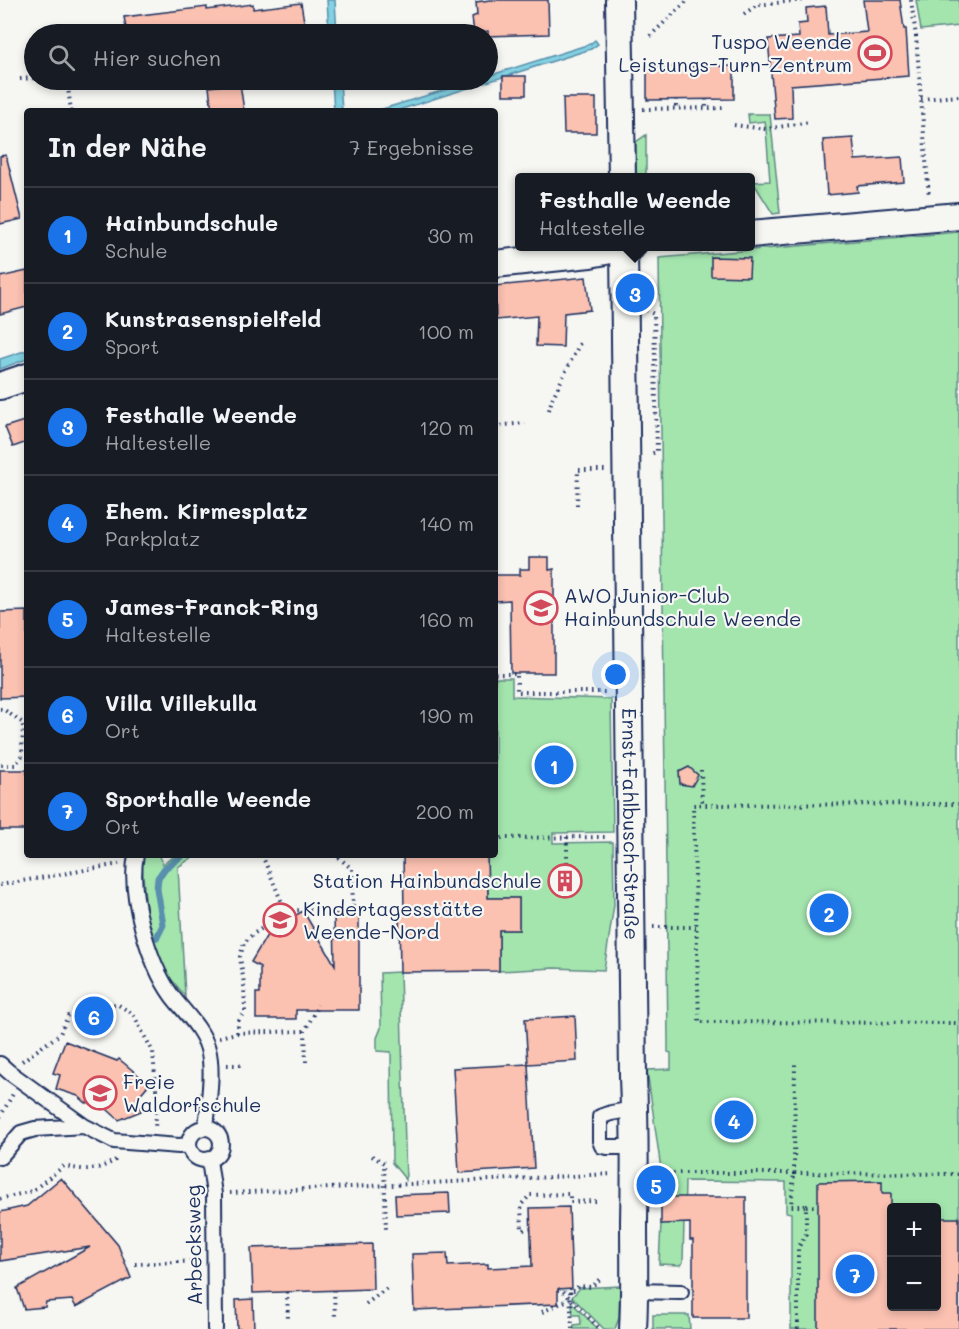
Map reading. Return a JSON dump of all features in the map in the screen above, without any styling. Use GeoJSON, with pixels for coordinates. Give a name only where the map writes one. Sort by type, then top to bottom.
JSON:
{"type":"FeatureCollection","features":[{"type":"Feature","properties":{"kind":"street"},"geometry":{"type":"LineString","coordinates":[[619,0],[622,173]]}},
{"type":"Feature","properties":{"kind":"street"},"geometry":{"type":"LineString","coordinates":[[755,234],[959,216]]}},
{"type":"Feature","properties":{"kind":"street"},"geometry":{"type":"LineString","coordinates":[[498,264],[605,251]]}},
{"type":"Feature","properties":{"kind":"street","name":"Ernst-Fahlbusch-Straße"},"geometry":{"type":"LineString","coordinates":[[626,251],[631,927],[634,1109],[640,1173],[633,1329]]}},
{"type":"Feature","properties":{"kind":"street"},"geometry":{"type":"LineString","coordinates":[[0,386],[24,377]]}},
{"type":"Feature","properties":{"kind":"lane"},"geometry":{"type":"LineString","coordinates":[[4,1068],[84,1126],[114,1141],[188,1145],[190,1137],[197,1130],[206,1128],[210,1076],[208,1050],[197,1025],[171,994],[158,972],[141,924],[135,858]]}},
{"type":"Feature","properties":{"kind":"lane"},"geometry":{"type":"LineString","coordinates":[[634,1109],[600,1117],[600,1141],[602,1146],[607,1148],[636,1147]]}},
{"type":"Feature","properties":{"kind":"lane"},"geometry":{"type":"LineString","coordinates":[[0,1157],[21,1133],[35,1129],[84,1126]]}},
{"type":"Feature","properties":{"kind":"lane","name":"Arbecksweg"},"geometry":{"type":"LineString","coordinates":[[188,1145],[190,1152],[196,1158],[209,1160],[220,1151],[219,1135],[214,1130],[206,1128]]}},
{"type":"Feature","properties":{"kind":"lane","name":"Arbecksweg"},"geometry":{"type":"LineString","coordinates":[[209,1160],[214,1194],[215,1329]]}},
{"type":"Feature","properties":{"kind":"lane"},"geometry":{"type":"LineString","coordinates":[[635,1284],[681,1292]]}},
{"type":"Feature","properties":{"kind":"path"},"geometry":{"type":"LineString","coordinates":[[650,36],[688,0]]}},
{"type":"Feature","properties":{"kind":"path"},"geometry":{"type":"LineString","coordinates":[[744,14],[757,5],[804,0]]}},
{"type":"Feature","properties":{"kind":"path"},"geometry":{"type":"LineString","coordinates":[[911,0],[931,219]]}},
{"type":"Feature","properties":{"kind":"path"},"geometry":{"type":"LineString","coordinates":[[20,79],[24,79]]}},
{"type":"Feature","properties":{"kind":"path"},"geometry":{"type":"LineString","coordinates":[[68,90],[70,108]]}},
{"type":"Feature","properties":{"kind":"path"},"geometry":{"type":"LineString","coordinates":[[921,99],[959,96]]}},
{"type":"Feature","properties":{"kind":"path"},"geometry":{"type":"LineString","coordinates":[[676,99],[676,108]]}},
{"type":"Feature","properties":{"kind":"path"},"geometry":{"type":"LineString","coordinates":[[706,99],[706,108]]}},
{"type":"Feature","properties":{"kind":"path"},"geometry":{"type":"LineString","coordinates":[[621,109],[726,108]]}},
{"type":"Feature","properties":{"kind":"path"},"geometry":{"type":"LineString","coordinates":[[734,125],[766,129],[810,122]]}},
{"type":"Feature","properties":{"kind":"path"},"geometry":{"type":"LineString","coordinates":[[549,410],[580,341]]}},
{"type":"Feature","properties":{"kind":"path"},"geometry":{"type":"LineString","coordinates":[[498,426],[525,423]]}},
{"type":"Feature","properties":{"kind":"path"},"geometry":{"type":"LineString","coordinates":[[578,505],[578,470],[592,470]]}},
{"type":"Feature","properties":{"kind":"path"},"geometry":{"type":"LineString","coordinates":[[498,674],[517,674],[517,693],[628,692]]}},
{"type":"Feature","properties":{"kind":"path"},"geometry":{"type":"LineString","coordinates":[[0,709],[23,723],[24,740]]}},
{"type":"Feature","properties":{"kind":"path"},"geometry":{"type":"LineString","coordinates":[[0,765],[15,765],[24,758]]}},
{"type":"Feature","properties":{"kind":"path"},"geometry":{"type":"LineString","coordinates":[[701,770],[702,805]]}},
{"type":"Feature","properties":{"kind":"path"},"geometry":{"type":"LineString","coordinates":[[959,804],[693,805],[699,1022],[959,1023]]}},
{"type":"Feature","properties":{"kind":"path"},"geometry":{"type":"LineString","coordinates":[[567,837],[567,868]]}},
{"type":"Feature","properties":{"kind":"path"},"geometry":{"type":"LineString","coordinates":[[498,838],[630,837]]}},
{"type":"Feature","properties":{"kind":"path"},"geometry":{"type":"LineString","coordinates":[[0,885],[135,858]]}},
{"type":"Feature","properties":{"kind":"path"},"geometry":{"type":"LineString","coordinates":[[263,858],[285,910]]}},
{"type":"Feature","properties":{"kind":"path"},"geometry":{"type":"LineString","coordinates":[[237,1033],[239,1020],[245,1011],[240,957],[244,943],[285,910],[353,911],[352,869],[339,858]]}},
{"type":"Feature","properties":{"kind":"path"},"geometry":{"type":"LineString","coordinates":[[631,927],[696,927]]}},
{"type":"Feature","properties":{"kind":"path"},"geometry":{"type":"LineString","coordinates":[[0,1199],[32,1191],[64,1166],[83,1171],[95,1170],[147,1144],[157,1101],[153,1052],[134,1014],[117,1004],[88,1006],[68,1017],[60,1034],[24,1058],[4,1068]]}},
{"type":"Feature","properties":{"kind":"path"},"geometry":{"type":"LineString","coordinates":[[306,1062],[305,1031],[318,1005]]}},
{"type":"Feature","properties":{"kind":"path"},"geometry":{"type":"LineString","coordinates":[[204,1042],[237,1033],[305,1031]]}},
{"type":"Feature","properties":{"kind":"path"},"geometry":{"type":"LineString","coordinates":[[795,1061],[794,1173],[791,1206],[818,1206]]}},
{"type":"Feature","properties":{"kind":"path"},"geometry":{"type":"LineString","coordinates":[[0,1117],[22,1081]]}},
{"type":"Feature","properties":{"kind":"path"},"geometry":{"type":"LineString","coordinates":[[372,1156],[384,1163],[386,1230]]}},
{"type":"Feature","properties":{"kind":"path"},"geometry":{"type":"LineString","coordinates":[[214,1194],[640,1173],[959,1174]]}},
{"type":"Feature","properties":{"kind":"path"},"geometry":{"type":"LineString","coordinates":[[531,1229],[522,1230],[520,1205],[530,1196],[570,1194],[570,1202],[598,1201]]}},
{"type":"Feature","properties":{"kind":"path"},"geometry":{"type":"LineString","coordinates":[[798,1329],[798,1248],[806,1234],[806,1206]]}},
{"type":"Feature","properties":{"kind":"path"},"geometry":{"type":"LineString","coordinates":[[135,1264],[215,1261]]}},
{"type":"Feature","properties":{"kind":"path"},"geometry":{"type":"LineString","coordinates":[[563,1291],[576,1290],[578,1287],[591,1287],[601,1278]]}},
{"type":"Feature","properties":{"kind":"path"},"geometry":{"type":"LineString","coordinates":[[366,1304],[387,1288]]}},
{"type":"Feature","properties":{"kind":"path"},"geometry":{"type":"LineString","coordinates":[[558,1289],[563,1291],[600,1329]]}},
{"type":"Feature","properties":{"kind":"path"},"geometry":{"type":"LineString","coordinates":[[334,1290],[335,1317]]}},
{"type":"Feature","properties":{"kind":"path"},"geometry":{"type":"LineString","coordinates":[[570,1290],[572,1329]]}},
{"type":"Feature","properties":{"kind":"path"},"geometry":{"type":"LineString","coordinates":[[287,1292],[288,1319]]}},
{"type":"Feature","properties":{"kind":"path"},"geometry":{"type":"LineString","coordinates":[[542,1312],[570,1299]]}},
{"type":"Feature","properties":{"kind":"green space"},"geometry":{"type":"Polygon","coordinates":[[[916,0],[959,0],[959,26],[921,30],[916,0]]]}},
{"type":"Feature","properties":{"kind":"green space"},"geometry":{"type":"Polygon","coordinates":[[[748,114],[770,114],[780,213],[773,214],[755,185],[755,182],[770,181],[765,121],[749,123],[748,114]]]}},
{"type":"Feature","properties":{"kind":"green space"},"geometry":{"type":"Polygon","coordinates":[[[646,135],[646,173],[636,173],[636,142],[646,135]]]}},
{"type":"Feature","properties":{"kind":"green space"},"geometry":{"type":"Polygon","coordinates":[[[959,232],[959,1329],[791,1329],[791,1213],[786,1212],[786,1182],[685,1181],[683,1262],[680,1265],[659,1264],[661,1224],[666,1223],[661,1194],[666,1194],[667,1181],[674,1180],[671,1172],[661,1169],[647,1070],[671,1069],[671,1053],[668,1052],[659,258],[959,232]]]}},
{"type":"Feature","properties":{"kind":"green space"},"geometry":{"type":"Polygon","coordinates":[[[498,678],[512,678],[512,696],[611,699],[613,832],[553,833],[553,843],[613,842],[614,905],[604,970],[554,968],[499,971],[499,930],[519,930],[519,898],[488,898],[487,858],[498,858],[498,678]]]}},
{"type":"Feature","properties":{"kind":"green space"},"geometry":{"type":"Polygon","coordinates":[[[143,858],[160,858],[163,864],[171,858],[192,858],[178,867],[185,996],[167,974],[155,947],[146,910],[143,858]]]}},
{"type":"Feature","properties":{"kind":"green space"},"geometry":{"type":"Polygon","coordinates":[[[400,972],[406,1180],[392,1163],[391,1052],[377,1051],[377,1038],[381,1028],[380,973],[400,972]]]}},
{"type":"Feature","properties":{"kind":"green space"},"geometry":{"type":"Polygon","coordinates":[[[620,1286],[619,1318],[615,1329],[604,1329],[572,1297],[580,1288],[620,1286]]]}},
{"type":"Feature","properties":{"kind":"green space"},"geometry":{"type":"Polygon","coordinates":[[[572,1303],[598,1329],[574,1329],[574,1325],[581,1324],[580,1315],[573,1315],[572,1303]]]}},
{"type":"Feature","properties":{"kind":"green space"},"geometry":{"type":"Polygon","coordinates":[[[653,1315],[689,1315],[690,1329],[653,1329],[653,1315]]]}},
{"type":"Feature","properties":{"kind":"water"},"geometry":{"type":"Polygon","coordinates":[[[327,0],[335,0],[336,24],[328,24],[327,0]]]}},
{"type":"Feature","properties":{"kind":"water"},"geometry":{"type":"Polygon","coordinates":[[[595,40],[598,44],[591,49],[498,79],[498,73],[590,44],[595,40]]]}},
{"type":"Feature","properties":{"kind":"water"},"geometry":{"type":"Polygon","coordinates":[[[333,90],[341,90],[342,108],[334,108],[333,90]]]}},
{"type":"Feature","properties":{"kind":"water"},"geometry":{"type":"Polygon","coordinates":[[[444,90],[462,90],[405,108],[386,108],[444,90]]]}},
{"type":"Feature","properties":{"kind":"water"},"geometry":{"type":"Polygon","coordinates":[[[24,351],[24,360],[0,369],[0,359],[24,351]]]}},
{"type":"Feature","properties":{"kind":"building"},"geometry":{"type":"Polygon","coordinates":[[[548,0],[549,34],[498,36],[498,24],[473,24],[472,17],[477,15],[476,2],[548,0]]]}},
{"type":"Feature","properties":{"kind":"building"},"geometry":{"type":"Polygon","coordinates":[[[863,0],[900,0],[904,29],[906,29],[909,76],[791,85],[792,118],[775,119],[768,39],[799,37],[798,24],[807,23],[806,8],[826,6],[828,35],[867,32],[863,0]]]}},
{"type":"Feature","properties":{"kind":"building"},"geometry":{"type":"Polygon","coordinates":[[[301,3],[304,24],[125,24],[124,17],[253,4],[253,9],[301,3]]]}},
{"type":"Feature","properties":{"kind":"building"},"geometry":{"type":"Polygon","coordinates":[[[734,66],[734,99],[647,100],[647,67],[734,66]]]}},
{"type":"Feature","properties":{"kind":"building"},"geometry":{"type":"Polygon","coordinates":[[[503,76],[526,76],[526,95],[503,95],[503,76]]]}},
{"type":"Feature","properties":{"kind":"building"},"geometry":{"type":"Polygon","coordinates":[[[209,90],[241,90],[244,108],[212,108],[209,90]]]}},
{"type":"Feature","properties":{"kind":"building"},"geometry":{"type":"Polygon","coordinates":[[[563,98],[596,98],[596,133],[564,133],[563,98]]]}},
{"type":"Feature","properties":{"kind":"building"},"geometry":{"type":"Polygon","coordinates":[[[853,138],[855,160],[902,157],[904,182],[857,186],[858,192],[827,195],[823,140],[853,138]]]}},
{"type":"Feature","properties":{"kind":"building"},"geometry":{"type":"Polygon","coordinates":[[[6,155],[22,219],[0,224],[0,156],[6,155]]]}},
{"type":"Feature","properties":{"kind":"building"},"geometry":{"type":"Polygon","coordinates":[[[711,257],[750,258],[749,277],[711,276],[711,257]]]}},
{"type":"Feature","properties":{"kind":"building"},"geometry":{"type":"Polygon","coordinates":[[[24,272],[24,308],[0,314],[0,277],[24,272]]]}},
{"type":"Feature","properties":{"kind":"building"},"geometry":{"type":"Polygon","coordinates":[[[586,277],[590,310],[564,313],[563,347],[536,346],[537,316],[498,320],[498,286],[586,277]]]}},
{"type":"Feature","properties":{"kind":"building"},"geometry":{"type":"Polygon","coordinates":[[[24,421],[24,443],[13,447],[5,427],[24,421]]]}},
{"type":"Feature","properties":{"kind":"building"},"geometry":{"type":"Polygon","coordinates":[[[529,557],[549,557],[549,570],[554,569],[554,673],[511,673],[510,600],[498,601],[498,575],[520,575],[520,569],[529,569],[529,557]]]}},
{"type":"Feature","properties":{"kind":"building"},"geometry":{"type":"Polygon","coordinates":[[[24,611],[24,697],[0,698],[0,612],[24,611]]]}},
{"type":"Feature","properties":{"kind":"building"},"geometry":{"type":"Polygon","coordinates":[[[689,767],[698,775],[692,786],[680,784],[679,772],[689,767]]]}},
{"type":"Feature","properties":{"kind":"building"},"geometry":{"type":"Polygon","coordinates":[[[0,770],[24,770],[24,830],[0,830],[0,770]]]}},
{"type":"Feature","properties":{"kind":"building"},"geometry":{"type":"Polygon","coordinates":[[[403,858],[487,858],[488,898],[519,898],[519,930],[499,930],[499,971],[400,972],[399,910],[404,910],[403,858]]]}},
{"type":"Feature","properties":{"kind":"building","name":"Station Hainbundschule"},"geometry":{"type":"Polygon","coordinates":[[[557,873],[574,873],[574,890],[557,890],[557,873]]]}},
{"type":"Feature","properties":{"kind":"building"},"geometry":{"type":"Polygon","coordinates":[[[303,911],[335,965],[334,914],[359,914],[359,1010],[296,1010],[296,1019],[256,1019],[256,993],[260,993],[260,967],[251,962],[270,930],[303,911]]]}},
{"type":"Feature","properties":{"kind":"building"},"geometry":{"type":"Polygon","coordinates":[[[575,1016],[577,1061],[528,1064],[525,1019],[575,1016]]]}},
{"type":"Feature","properties":{"kind":"building"},"geometry":{"type":"Polygon","coordinates":[[[65,1041],[117,1061],[119,1059],[149,1084],[137,1098],[141,1111],[119,1120],[99,1102],[86,1103],[78,1096],[56,1089],[60,1075],[53,1073],[65,1041]]]}},
{"type":"Feature","properties":{"kind":"building"},"geometry":{"type":"Polygon","coordinates":[[[528,1064],[534,1168],[459,1173],[453,1068],[528,1064]]]}},
{"type":"Feature","properties":{"kind":"building"},"geometry":{"type":"Polygon","coordinates":[[[61,1178],[118,1245],[131,1278],[76,1307],[72,1300],[46,1302],[45,1307],[24,1309],[17,1288],[90,1247],[0,1261],[0,1212],[27,1206],[61,1178]]]}},
{"type":"Feature","properties":{"kind":"building"},"geometry":{"type":"Polygon","coordinates":[[[882,1181],[882,1193],[891,1193],[891,1203],[887,1203],[887,1311],[941,1311],[941,1218],[959,1218],[959,1329],[818,1329],[818,1182],[882,1181]]]}},
{"type":"Feature","properties":{"kind":"building"},"geometry":{"type":"Polygon","coordinates":[[[449,1193],[450,1213],[396,1215],[395,1195],[449,1193]]]}},
{"type":"Feature","properties":{"kind":"building"},"geometry":{"type":"Polygon","coordinates":[[[661,1197],[746,1197],[746,1318],[693,1318],[693,1240],[690,1240],[690,1223],[661,1224],[661,1197]]]}},
{"type":"Feature","properties":{"kind":"building"},"geometry":{"type":"Polygon","coordinates":[[[569,1207],[572,1288],[558,1289],[558,1304],[414,1310],[412,1254],[447,1253],[448,1266],[488,1264],[488,1268],[532,1266],[530,1208],[569,1207]]]}},
{"type":"Feature","properties":{"kind":"building"},"geometry":{"type":"Polygon","coordinates":[[[372,1244],[373,1289],[253,1293],[251,1248],[372,1244]]]}},
{"type":"Feature","properties":{"kind":"building"},"geometry":{"type":"Polygon","coordinates":[[[253,1299],[254,1329],[237,1329],[236,1300],[253,1299]]]}},
{"type":"Feature","properties":{"kind":"waterway"},"geometry":{"type":"LineString","coordinates":[[157,937],[163,925],[157,889],[158,878],[165,868],[179,858]]}},
{"type":"Feature","properties":{"kind":"place","name":"Tuspo Weende Leistungs-Turn-Zentrum"},"geometry":{"type":"Point","coordinates":[875,53]}},
{"type":"Feature","properties":{"kind":"place","name":"Festhalle Weende"},"geometry":{"type":"Point","coordinates":[635,293]}},
{"type":"Feature","properties":{"kind":"place","name":"AWO Junior-Club Hainbundschule Weende"},"geometry":{"type":"Point","coordinates":[541,608]}},
{"type":"Feature","properties":{"kind":"place","name":"Hainbundschule"},"geometry":{"type":"Point","coordinates":[554,765]}},
{"type":"Feature","properties":{"kind":"place","name":"Station Hainbundschule"},"geometry":{"type":"Point","coordinates":[565,881]}},
{"type":"Feature","properties":{"kind":"place","name":"Kunstrasenspielfeld"},"geometry":{"type":"Point","coordinates":[829,913]}},
{"type":"Feature","properties":{"kind":"place","name":"Kindertagesstätte Weende-Nord"},"geometry":{"type":"Point","coordinates":[280,920]}},
{"type":"Feature","properties":{"kind":"place","name":"Villa Villekulla"},"geometry":{"type":"Point","coordinates":[94,1016]}},
{"type":"Feature","properties":{"kind":"place","name":"Freie Waldorfschule"},"geometry":{"type":"Point","coordinates":[100,1093]}},
{"type":"Feature","properties":{"kind":"place","name":"Ehem. Kirmesplatz"},"geometry":{"type":"Point","coordinates":[734,1120]}},
{"type":"Feature","properties":{"kind":"place","name":"James-Franck-Ring"},"geometry":{"type":"Point","coordinates":[656,1185]}},
{"type":"Feature","properties":{"kind":"place","name":"Sporthalle Weende"},"geometry":{"type":"Point","coordinates":[855,1274]}}]}
